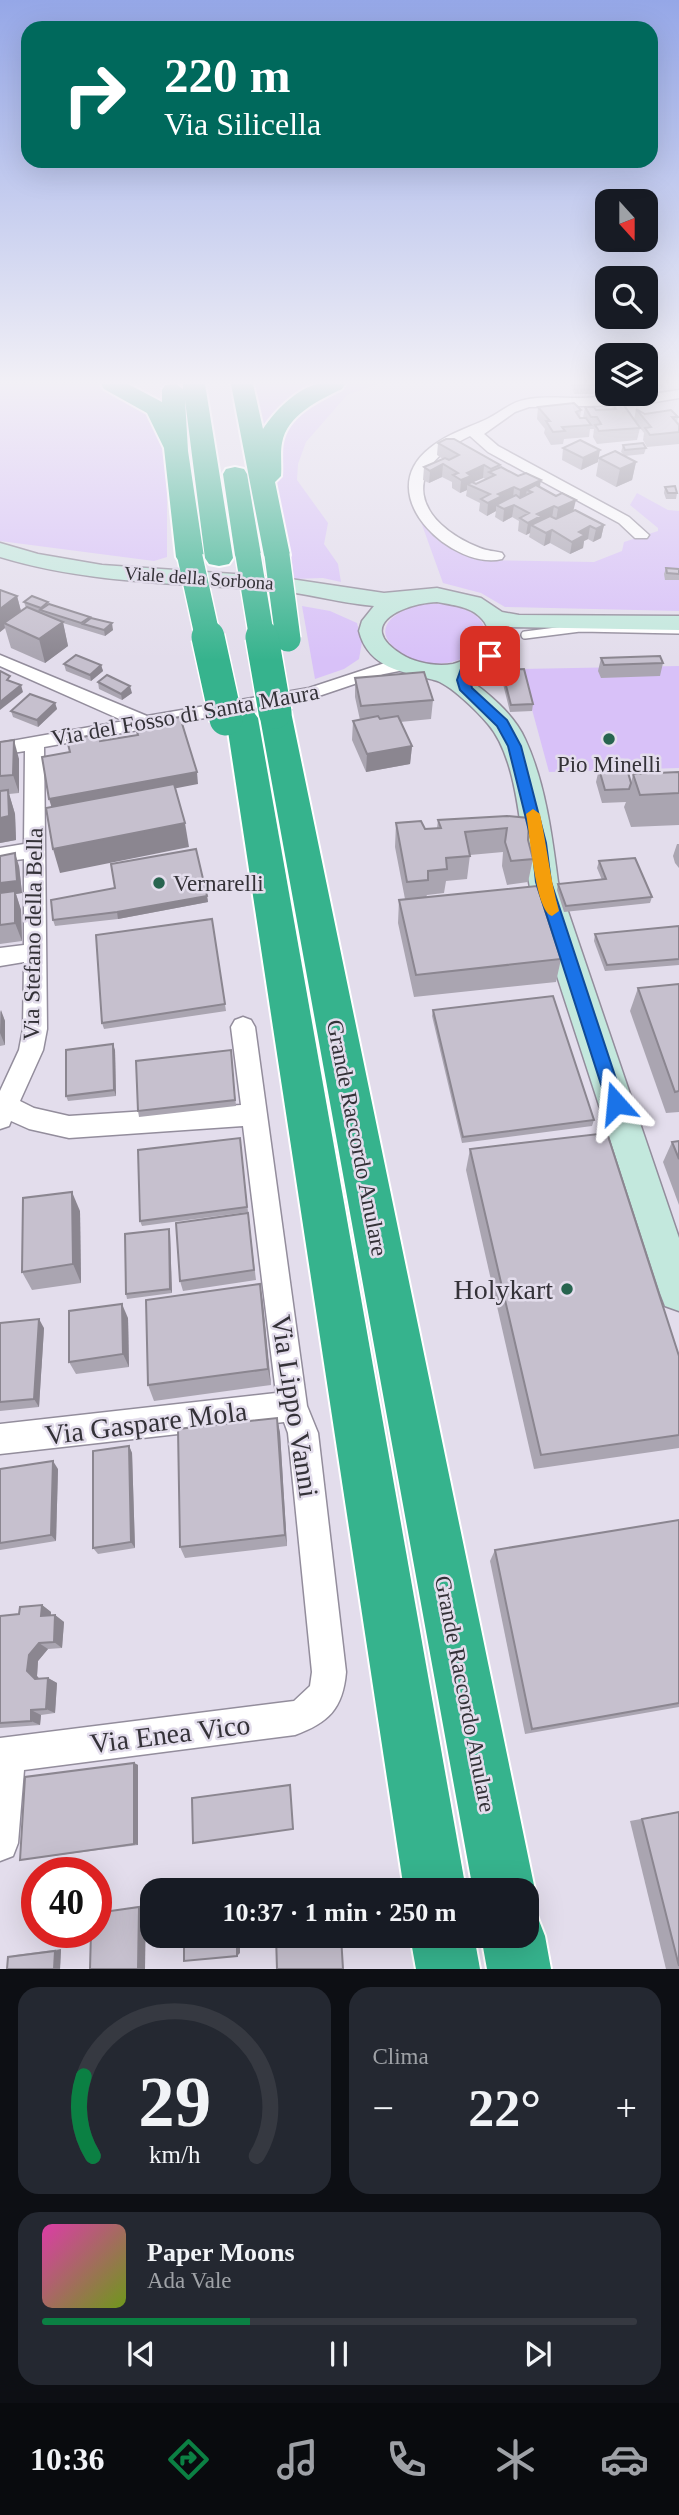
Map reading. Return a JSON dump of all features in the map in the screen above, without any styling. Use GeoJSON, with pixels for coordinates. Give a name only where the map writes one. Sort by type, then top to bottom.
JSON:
{"type":"FeatureCollection","features":[{"type":"Feature","properties":{"kind":"highway"},"geometry":{"type":"LineString","coordinates":[[183,476],[205,557],[234,719],[278,820]]}},
{"type":"Feature","properties":{"kind":"highway"},"geometry":{"type":"LineString","coordinates":[[200,476],[205,557]]}},
{"type":"Feature","properties":{"kind":"highway","name":"Grande Raccordo Anulare"},"geometry":{"type":"LineString","coordinates":[[240,476],[262,555],[287,711],[278,820],[433,1878]]}},
{"type":"Feature","properties":{"kind":"highway"},"geometry":{"type":"LineString","coordinates":[[261,476],[264,491],[262,555]]}},
{"type":"Feature","properties":{"kind":"highway"},"geometry":{"type":"LineString","coordinates":[[264,491],[269,476]]}},
{"type":"Feature","properties":{"kind":"highway","name":"Grande Raccordo Anulare"},"geometry":{"type":"LineString","coordinates":[[278,820],[501,1878]]}},
{"type":"Feature","properties":{"kind":"highway"},"geometry":{"type":"LineString","coordinates":[[444,1948],[448,1969]]}},
{"type":"Feature","properties":{"kind":"highway"},"geometry":{"type":"LineString","coordinates":[[515,1948],[519,1969]]}},
{"type":"Feature","properties":{"kind":"street"},"geometry":{"type":"LineString","coordinates":[[416,476],[415,490],[422,512],[433,526],[475,554],[496,556]]}},
{"type":"Feature","properties":{"kind":"street"},"geometry":{"type":"LineString","coordinates":[[544,476],[624,520],[642,535]]}},
{"type":"Feature","properties":{"kind":"street","name":"Viale della Sorbona"},"geometry":{"type":"LineString","coordinates":[[0,550],[76,567],[280,584],[362,598],[400,600],[427,595],[457,597],[482,607],[494,617]]}},
{"type":"Feature","properties":{"kind":"street","name":"Viale della Sorbona"},"geometry":{"type":"LineString","coordinates":[[0,561],[42,572],[95,580],[302,596],[353,610],[373,623]]}},
{"type":"Feature","properties":{"kind":"street"},"geometry":{"type":"LineString","coordinates":[[400,600],[384,608],[373,623],[373,660],[468,678],[502,723],[515,746],[539,843],[543,882],[560,939],[679,1293]]}},
{"type":"Feature","properties":{"kind":"street"},"geometry":{"type":"LineString","coordinates":[[494,617],[519,622],[679,623]]}},
{"type":"Feature","properties":{"kind":"street"},"geometry":{"type":"LineString","coordinates":[[468,678],[490,656],[500,641],[500,629],[494,617]]}},
{"type":"Feature","properties":{"kind":"street"},"geometry":{"type":"LineString","coordinates":[[500,641],[525,635],[679,639]]}},
{"type":"Feature","properties":{"kind":"street"},"geometry":{"type":"LineString","coordinates":[[0,660],[144,722]]}},
{"type":"Feature","properties":{"kind":"street","name":"Via del Fosso di Santa Maura"},"geometry":{"type":"LineString","coordinates":[[0,749],[318,691],[351,681],[373,660]]}},
{"type":"Feature","properties":{"kind":"street"},"geometry":{"type":"LineString","coordinates":[[0,739],[34,743]]}},
{"type":"Feature","properties":{"kind":"street","name":"Via Stefano della Bella"},"geometry":{"type":"LineString","coordinates":[[2,1112],[9,1078],[34,1038],[34,743]]}},
{"type":"Feature","properties":{"kind":"street"},"geometry":{"type":"LineString","coordinates":[[0,855],[35,850]]}},
{"type":"Feature","properties":{"kind":"street"},"geometry":{"type":"LineString","coordinates":[[0,957],[35,952]]}},
{"type":"Feature","properties":{"kind":"street","name":"Via Lippo Vanni"},"geometry":{"type":"LineString","coordinates":[[243,1027],[292,1406],[303,1433],[329,1663],[329,1679],[324,1696]]}},
{"type":"Feature","properties":{"kind":"street"},"geometry":{"type":"LineString","coordinates":[[2,1112],[69,1127],[256,1115]]}},
{"type":"Feature","properties":{"kind":"street","name":"Via Gaspare Mola"},"geometry":{"type":"LineString","coordinates":[[0,1439],[292,1406]]}},
{"type":"Feature","properties":{"kind":"street","name":"Via Enea Vico"},"geometry":{"type":"LineString","coordinates":[[4,1755],[295,1718],[311,1712],[324,1696]]}},
{"type":"Feature","properties":{"kind":"street"},"geometry":{"type":"LineString","coordinates":[[0,1843],[4,1755]]}},
{"type":"Feature","properties":{"kind":"lane"},"geometry":{"type":"LineString","coordinates":[[525,635],[563,629],[679,630]]}},
{"type":"Feature","properties":{"kind":"shaded area"},"geometry":{"type":"Polygon","coordinates":[[[0,476],[166,476],[167,557],[154,561],[0,541],[0,476]]]}},
{"type":"Feature","properties":{"kind":"shaded area"},"geometry":{"type":"Polygon","coordinates":[[[276,476],[297,476],[297,480],[328,523],[324,544],[338,564],[341,582],[323,578],[294,579],[276,476]]]}},
{"type":"Feature","properties":{"kind":"shaded area"},"geometry":{"type":"Polygon","coordinates":[[[637,493],[668,510],[679,511],[679,611],[505,607],[481,593],[443,583],[421,522],[476,560],[594,562],[622,551],[624,542],[658,531],[658,528],[630,505],[637,493]]]}},
{"type":"Feature","properties":{"kind":"shaded area"},"geometry":{"type":"Polygon","coordinates":[[[427,603],[461,608],[479,618],[484,632],[479,645],[466,656],[447,663],[424,662],[400,652],[390,643],[386,627],[398,614],[427,603]]]}},
{"type":"Feature","properties":{"kind":"shaded area"},"geometry":{"type":"Polygon","coordinates":[[[302,606],[330,611],[357,623],[362,642],[359,659],[344,669],[315,679],[302,606]]]}},
{"type":"Feature","properties":{"kind":"shaded area","name":"Pio Minelli"},"geometry":{"type":"Polygon","coordinates":[[[679,666],[679,768],[549,772],[521,669],[679,666]]]}},
{"type":"Feature","properties":{"kind":"building"},"geometry":{"type":"Polygon","coordinates":[[[454,476],[471,476],[461,480],[454,476]]]}},
{"type":"Feature","properties":{"kind":"building"},"geometry":{"type":"Polygon","coordinates":[[[493,476],[532,476],[541,480],[520,490],[514,487],[498,494],[502,496],[488,503],[481,499],[490,494],[467,484],[476,484],[493,476]]]}},
{"type":"Feature","properties":{"kind":"building"},"geometry":{"type":"Polygon","coordinates":[[[536,485],[556,496],[562,493],[576,500],[537,514],[541,516],[528,523],[520,518],[529,513],[514,505],[504,509],[496,505],[516,495],[520,498],[532,492],[527,490],[536,485]]]}},
{"type":"Feature","properties":{"kind":"building"},"geometry":{"type":"Polygon","coordinates":[[[675,486],[677,493],[668,493],[665,487],[675,486]]]}},
{"type":"Feature","properties":{"kind":"building"},"geometry":{"type":"Polygon","coordinates":[[[575,510],[604,525],[596,529],[590,526],[579,532],[585,535],[572,542],[552,530],[546,533],[531,525],[550,516],[556,519],[575,510]]]}},
{"type":"Feature","properties":{"kind":"building"},"geometry":{"type":"Polygon","coordinates":[[[666,568],[679,569],[679,574],[667,573],[666,568]]]}},
{"type":"Feature","properties":{"kind":"building"},"geometry":{"type":"Polygon","coordinates":[[[0,590],[17,596],[0,609],[0,590]]]}},
{"type":"Feature","properties":{"kind":"building"},"geometry":{"type":"Polygon","coordinates":[[[32,596],[48,602],[41,608],[24,602],[32,596]]]}},
{"type":"Feature","properties":{"kind":"building"},"geometry":{"type":"Polygon","coordinates":[[[49,604],[90,617],[81,623],[40,610],[49,604]]]}},
{"type":"Feature","properties":{"kind":"building"},"geometry":{"type":"Polygon","coordinates":[[[27,607],[63,622],[39,639],[4,623],[27,607]]]}},
{"type":"Feature","properties":{"kind":"building"},"geometry":{"type":"Polygon","coordinates":[[[91,618],[112,623],[104,630],[83,624],[91,618]]]}},
{"type":"Feature","properties":{"kind":"building"},"geometry":{"type":"Polygon","coordinates":[[[76,655],[101,665],[90,675],[64,664],[76,655]]]}},
{"type":"Feature","properties":{"kind":"building"},"geometry":{"type":"Polygon","coordinates":[[[660,656],[663,663],[604,665],[601,658],[660,656]]]}},
{"type":"Feature","properties":{"kind":"building"},"geometry":{"type":"Polygon","coordinates":[[[524,669],[533,704],[511,705],[502,670],[524,669]]]}},
{"type":"Feature","properties":{"kind":"building"},"geometry":{"type":"Polygon","coordinates":[[[0,671],[10,676],[7,680],[21,685],[0,702],[0,671]]]}},
{"type":"Feature","properties":{"kind":"building"},"geometry":{"type":"Polygon","coordinates":[[[424,672],[433,700],[361,706],[355,678],[424,672]]]}},
{"type":"Feature","properties":{"kind":"building"},"geometry":{"type":"Polygon","coordinates":[[[107,675],[130,686],[121,694],[98,682],[107,675]]]}},
{"type":"Feature","properties":{"kind":"building"},"geometry":{"type":"Polygon","coordinates":[[[30,694],[55,703],[37,720],[11,711],[30,694]]]}},
{"type":"Feature","properties":{"kind":"building"},"geometry":{"type":"Polygon","coordinates":[[[378,716],[380,719],[398,716],[412,746],[367,754],[353,721],[378,716]]]}},
{"type":"Feature","properties":{"kind":"building"},"geometry":{"type":"Polygon","coordinates":[[[180,717],[197,772],[49,799],[42,757],[70,752],[67,740],[98,734],[100,741],[138,735],[135,725],[180,717]]]}},
{"type":"Feature","properties":{"kind":"building"},"geometry":{"type":"Polygon","coordinates":[[[14,740],[13,775],[0,776],[0,742],[14,740]]]}},
{"type":"Feature","properties":{"kind":"building"},"geometry":{"type":"Polygon","coordinates":[[[599,769],[627,769],[631,783],[629,789],[605,790],[599,769]]]}},
{"type":"Feature","properties":{"kind":"building"},"geometry":{"type":"Polygon","coordinates":[[[679,772],[679,793],[640,795],[633,774],[679,772]]]}},
{"type":"Feature","properties":{"kind":"building"},"geometry":{"type":"Polygon","coordinates":[[[174,784],[185,823],[53,849],[46,808],[174,784]]]}},
{"type":"Feature","properties":{"kind":"building"},"geometry":{"type":"Polygon","coordinates":[[[8,790],[9,816],[0,818],[0,791],[8,790]]]}},
{"type":"Feature","properties":{"kind":"building"},"geometry":{"type":"Polygon","coordinates":[[[507,816],[529,818],[528,840],[533,859],[511,861],[505,842],[507,828],[465,832],[470,856],[446,858],[447,869],[428,871],[428,880],[407,882],[396,823],[421,821],[425,829],[441,828],[438,820],[507,816]]]}},
{"type":"Feature","properties":{"kind":"building","name":"Vernarelli"},"geometry":{"type":"Polygon","coordinates":[[[196,849],[207,896],[53,920],[51,900],[115,888],[111,864],[196,849]]]}},
{"type":"Feature","properties":{"kind":"building"},"geometry":{"type":"Polygon","coordinates":[[[15,853],[17,881],[0,883],[0,856],[15,853]]]}},
{"type":"Feature","properties":{"kind":"building"},"geometry":{"type":"Polygon","coordinates":[[[635,858],[652,897],[566,906],[558,884],[606,879],[599,861],[635,858]]]}},
{"type":"Feature","properties":{"kind":"building"},"geometry":{"type":"Polygon","coordinates":[[[537,886],[561,959],[416,975],[399,900],[537,886]]]}},
{"type":"Feature","properties":{"kind":"building"},"geometry":{"type":"Polygon","coordinates":[[[15,891],[15,923],[0,925],[0,893],[15,891]]]}},
{"type":"Feature","properties":{"kind":"building"},"geometry":{"type":"Polygon","coordinates":[[[212,919],[225,1004],[102,1023],[96,935],[212,919]]]}},
{"type":"Feature","properties":{"kind":"building"},"geometry":{"type":"Polygon","coordinates":[[[679,926],[679,959],[607,965],[595,934],[679,926]]]}},
{"type":"Feature","properties":{"kind":"building"},"geometry":{"type":"Polygon","coordinates":[[[679,984],[679,1091],[675,1092],[638,988],[679,984]]]}},
{"type":"Feature","properties":{"kind":"building"},"geometry":{"type":"Polygon","coordinates":[[[553,996],[594,1120],[463,1137],[433,1010],[553,996]]]}},
{"type":"Feature","properties":{"kind":"building"},"geometry":{"type":"Polygon","coordinates":[[[113,1044],[114,1090],[66,1096],[66,1050],[113,1044]]]}},
{"type":"Feature","properties":{"kind":"building"},"geometry":{"type":"Polygon","coordinates":[[[231,1050],[235,1100],[138,1111],[136,1061],[231,1050]]]}},
{"type":"Feature","properties":{"kind":"building","name":"Holykart"},"geometry":{"type":"Polygon","coordinates":[[[607,1133],[679,1356],[679,1435],[541,1455],[470,1149],[607,1133]]]}},
{"type":"Feature","properties":{"kind":"building"},"geometry":{"type":"Polygon","coordinates":[[[240,1138],[247,1207],[140,1221],[138,1150],[240,1138]]]}},
{"type":"Feature","properties":{"kind":"building"},"geometry":{"type":"Polygon","coordinates":[[[679,1141],[679,1159],[672,1142],[679,1141]]]}},
{"type":"Feature","properties":{"kind":"building"},"geometry":{"type":"Polygon","coordinates":[[[72,1192],[73,1264],[22,1272],[23,1198],[72,1192]]]}},
{"type":"Feature","properties":{"kind":"building"},"geometry":{"type":"Polygon","coordinates":[[[248,1213],[254,1270],[180,1281],[176,1223],[248,1213]]]}},
{"type":"Feature","properties":{"kind":"building"},"geometry":{"type":"Polygon","coordinates":[[[169,1229],[170,1289],[126,1294],[125,1234],[169,1229]]]}},
{"type":"Feature","properties":{"kind":"building"},"geometry":{"type":"Polygon","coordinates":[[[260,1284],[268,1369],[148,1385],[146,1300],[260,1284]]]}},
{"type":"Feature","properties":{"kind":"building"},"geometry":{"type":"Polygon","coordinates":[[[122,1304],[123,1354],[69,1362],[69,1311],[122,1304]]]}},
{"type":"Feature","properties":{"kind":"building"},"geometry":{"type":"Polygon","coordinates":[[[39,1319],[34,1399],[0,1402],[0,1323],[39,1319]]]}},
{"type":"Feature","properties":{"kind":"building"},"geometry":{"type":"Polygon","coordinates":[[[277,1418],[285,1535],[180,1547],[178,1429],[277,1418]]]}},
{"type":"Feature","properties":{"kind":"building"},"geometry":{"type":"Polygon","coordinates":[[[129,1446],[131,1542],[93,1548],[93,1451],[129,1446]]]}},
{"type":"Feature","properties":{"kind":"building"},"geometry":{"type":"Polygon","coordinates":[[[53,1461],[51,1535],[0,1543],[0,1469],[53,1461]]]}},
{"type":"Feature","properties":{"kind":"building"},"geometry":{"type":"Polygon","coordinates":[[[679,1520],[679,1703],[532,1729],[495,1550],[679,1520]]]}},
{"type":"Feature","properties":{"kind":"building"},"geometry":{"type":"Polygon","coordinates":[[[42,1605],[41,1616],[55,1615],[54,1642],[39,1643],[29,1655],[27,1671],[35,1679],[48,1678],[46,1709],[31,1710],[31,1721],[0,1723],[0,1616],[19,1614],[20,1607],[42,1605]]]}},
{"type":"Feature","properties":{"kind":"building"},"geometry":{"type":"Polygon","coordinates":[[[134,1763],[134,1844],[41,1857],[21,1857],[20,1860],[25,1777],[134,1763]]]}},
{"type":"Feature","properties":{"kind":"building"},"geometry":{"type":"Polygon","coordinates":[[[290,1785],[293,1829],[193,1843],[192,1798],[290,1785]]]}},
{"type":"Feature","properties":{"kind":"building"},"geometry":{"type":"Polygon","coordinates":[[[679,1812],[679,1966],[642,1819],[679,1812]]]}},
{"type":"Feature","properties":{"kind":"building"},"geometry":{"type":"Polygon","coordinates":[[[139,1907],[138,1969],[90,1969],[91,1948],[112,1948],[112,1911],[139,1907]]]}},
{"type":"Feature","properties":{"kind":"building"},"geometry":{"type":"Polygon","coordinates":[[[184,1948],[237,1948],[237,1956],[184,1961],[184,1948]]]}},
{"type":"Feature","properties":{"kind":"building"},"geometry":{"type":"Polygon","coordinates":[[[276,1948],[342,1948],[343,1969],[277,1969],[276,1948]]]}},
{"type":"Feature","properties":{"kind":"building"},"geometry":{"type":"Polygon","coordinates":[[[55,1951],[54,1969],[7,1969],[8,1957],[55,1951]]]}},
{"type":"Feature","properties":{"kind":"slow traffic"},"geometry":{"type":"LineString","coordinates":[[533,814],[541,872],[552,911]]}},
{"type":"Feature","properties":{"kind":"place","name":"Pio Minelli"},"geometry":{"type":"Point","coordinates":[609,739]}},
{"type":"Feature","properties":{"kind":"place","name":"Vernarelli"},"geometry":{"type":"Point","coordinates":[159,883]}},
{"type":"Feature","properties":{"kind":"place","name":"Holykart"},"geometry":{"type":"Point","coordinates":[567,1289]}},
{"type":"Feature","properties":{"kind":"route"},"geometry":{"type":"LineString","coordinates":[[490,656],[466,669],[463,680],[466,690],[502,723],[515,746],[539,843],[543,882],[616,1103]]}}]}
